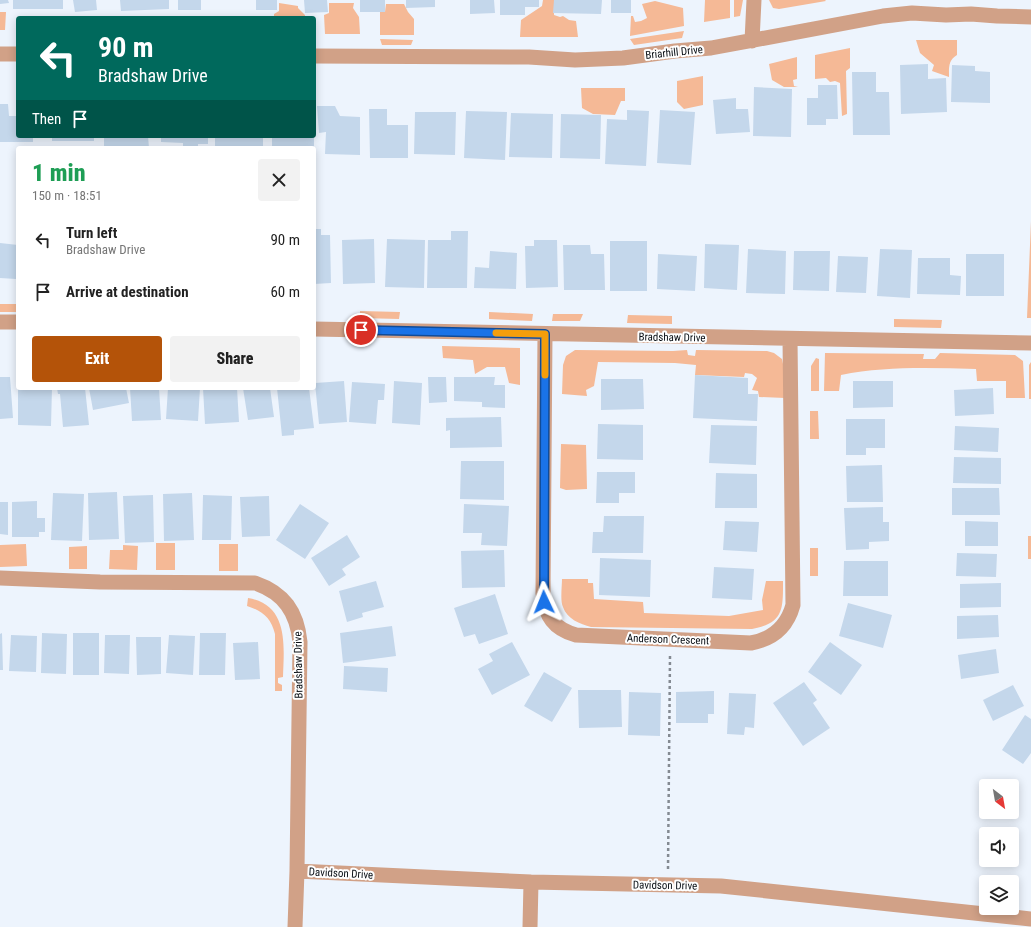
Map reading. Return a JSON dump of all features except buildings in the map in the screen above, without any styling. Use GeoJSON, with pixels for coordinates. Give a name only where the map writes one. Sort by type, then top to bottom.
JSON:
{"type":"FeatureCollection","features":[{"type":"Feature","properties":{"kind":"street"},"geometry":{"type":"LineString","coordinates":[[752,41],[754,0]]}},
{"type":"Feature","properties":{"kind":"street","name":"Briarhill Drive"},"geometry":{"type":"LineString","coordinates":[[316,56],[529,57],[575,60],[623,58],[711,48],[807,31],[862,19],[912,13],[1031,17]]}},
{"type":"Feature","properties":{"kind":"street"},"geometry":{"type":"LineString","coordinates":[[0,54],[16,54]]}},
{"type":"Feature","properties":{"kind":"street"},"geometry":{"type":"LineString","coordinates":[[0,322],[16,322]]}},
{"type":"Feature","properties":{"kind":"street","name":"Bradshaw Drive"},"geometry":{"type":"LineString","coordinates":[[316,329],[1031,344]]}},
{"type":"Feature","properties":{"kind":"street","name":"Anderson Crescent"},"geometry":{"type":"LineString","coordinates":[[545,334],[544,593],[546,610],[553,621],[561,629],[576,635],[751,643],[770,637],[785,624],[790,615],[794,595],[790,339]]}},
{"type":"Feature","properties":{"kind":"street","name":"Bradshaw Drive"},"geometry":{"type":"LineString","coordinates":[[0,578],[100,582],[254,583],[264,586],[281,597],[293,613],[297,622],[300,642],[295,927]]}},
{"type":"Feature","properties":{"kind":"street","name":"Davidson Drive"},"geometry":{"type":"LineString","coordinates":[[297,871],[531,882],[721,886],[1031,919]]}},
{"type":"Feature","properties":{"kind":"street"},"geometry":{"type":"LineString","coordinates":[[530,927],[531,882]]}},
{"type":"Feature","properties":{"kind":"path"},"geometry":{"type":"LineString","coordinates":[[668,885],[670,639]]}},
{"type":"Feature","properties":{"kind":"shaded area"},"geometry":{"type":"Polygon","coordinates":[[[543,0],[554,0],[554,15],[560,17],[563,16],[569,20],[576,21],[578,37],[520,37],[521,20],[542,6],[543,0]]]}},
{"type":"Feature","properties":{"kind":"shaded area"},"geometry":{"type":"Polygon","coordinates":[[[705,0],[730,0],[730,18],[704,22],[705,0]]]}},
{"type":"Feature","properties":{"kind":"shaded area"},"geometry":{"type":"Polygon","coordinates":[[[734,0],[743,0],[740,16],[734,17],[734,0]]]}},
{"type":"Feature","properties":{"kind":"shaded area"},"geometry":{"type":"Polygon","coordinates":[[[769,0],[826,1],[779,9],[773,8],[769,0]]]}},
{"type":"Feature","properties":{"kind":"shaded area"},"geometry":{"type":"Polygon","coordinates":[[[655,1],[683,8],[684,26],[630,36],[631,16],[633,16],[635,22],[647,18],[642,4],[655,1]]]}},
{"type":"Feature","properties":{"kind":"shaded area"},"geometry":{"type":"Polygon","coordinates":[[[279,3],[298,6],[305,16],[274,16],[274,14],[279,11],[279,3]]]}},
{"type":"Feature","properties":{"kind":"shaded area"},"geometry":{"type":"Polygon","coordinates":[[[329,3],[354,3],[353,8],[359,17],[360,34],[325,34],[324,15],[329,13],[329,3]]]}},
{"type":"Feature","properties":{"kind":"shaded area"},"geometry":{"type":"Polygon","coordinates":[[[386,4],[404,4],[414,19],[414,35],[380,35],[380,12],[385,12],[386,4]]]}},
{"type":"Feature","properties":{"kind":"shaded area"},"geometry":{"type":"Polygon","coordinates":[[[0,12],[6,12],[5,30],[0,30],[0,12]]]}},
{"type":"Feature","properties":{"kind":"shaded area"},"geometry":{"type":"Polygon","coordinates":[[[684,31],[682,38],[634,45],[630,39],[684,31]]]}},
{"type":"Feature","properties":{"kind":"shaded area"},"geometry":{"type":"Polygon","coordinates":[[[380,39],[413,40],[411,45],[382,45],[380,39]]]}},
{"type":"Feature","properties":{"kind":"shaded area"},"geometry":{"type":"Polygon","coordinates":[[[916,40],[957,40],[957,55],[952,59],[949,67],[949,77],[932,71],[934,65],[920,53],[916,40]]]}},
{"type":"Feature","properties":{"kind":"shaded area"},"geometry":{"type":"Polygon","coordinates":[[[850,48],[850,68],[846,71],[847,114],[842,116],[840,83],[835,81],[830,82],[826,78],[815,79],[815,55],[850,48]]]}},
{"type":"Feature","properties":{"kind":"shaded area"},"geometry":{"type":"Polygon","coordinates":[[[797,57],[797,79],[793,80],[794,86],[798,87],[784,87],[772,80],[769,64],[797,57]]]}},
{"type":"Feature","properties":{"kind":"shaded area"},"geometry":{"type":"Polygon","coordinates":[[[703,76],[703,105],[684,109],[677,102],[677,81],[703,76]]]}},
{"type":"Feature","properties":{"kind":"shaded area"},"geometry":{"type":"Polygon","coordinates":[[[581,88],[625,88],[625,101],[621,101],[615,115],[593,114],[582,108],[581,88]]]}},
{"type":"Feature","properties":{"kind":"shaded area"},"geometry":{"type":"Polygon","coordinates":[[[1031,221],[1031,318],[1027,318],[1031,221]]]}},
{"type":"Feature","properties":{"kind":"shaded area"},"geometry":{"type":"Polygon","coordinates":[[[0,304],[16,304],[16,312],[0,312],[0,304]]]}},
{"type":"Feature","properties":{"kind":"shaded area"},"geometry":{"type":"Polygon","coordinates":[[[360,311],[400,312],[399,319],[360,318],[360,311]]]}},
{"type":"Feature","properties":{"kind":"shaded area"},"geometry":{"type":"Polygon","coordinates":[[[489,312],[533,314],[532,321],[489,319],[489,312]]]}},
{"type":"Feature","properties":{"kind":"shaded area"},"geometry":{"type":"Polygon","coordinates":[[[553,314],[583,314],[580,321],[552,321],[553,314]]]}},
{"type":"Feature","properties":{"kind":"shaded area"},"geometry":{"type":"Polygon","coordinates":[[[628,315],[672,316],[672,324],[627,323],[628,315]]]}},
{"type":"Feature","properties":{"kind":"shaded area"},"geometry":{"type":"Polygon","coordinates":[[[894,319],[942,320],[941,328],[894,327],[894,319]]]}},
{"type":"Feature","properties":{"kind":"shaded area"},"geometry":{"type":"Polygon","coordinates":[[[442,346],[520,348],[520,385],[509,383],[505,367],[487,367],[475,374],[473,360],[443,358],[442,346]]]}},
{"type":"Feature","properties":{"kind":"shaded area"},"geometry":{"type":"Polygon","coordinates":[[[575,350],[687,350],[688,355],[695,356],[696,350],[767,351],[774,353],[782,359],[784,369],[785,398],[759,397],[758,391],[752,390],[757,378],[752,374],[745,373],[744,377],[695,375],[696,365],[675,363],[598,362],[594,386],[586,390],[587,396],[562,394],[563,365],[566,356],[575,350]]]}},
{"type":"Feature","properties":{"kind":"shaded area"},"geometry":{"type":"Polygon","coordinates":[[[825,353],[924,354],[923,359],[935,359],[940,353],[1015,355],[1023,361],[1025,398],[1006,398],[1006,381],[977,381],[976,369],[908,368],[858,372],[841,375],[839,391],[824,391],[825,353]]]}},
{"type":"Feature","properties":{"kind":"shaded area"},"geometry":{"type":"Polygon","coordinates":[[[816,358],[819,359],[819,391],[811,391],[811,366],[816,358]]]}},
{"type":"Feature","properties":{"kind":"shaded area"},"geometry":{"type":"Polygon","coordinates":[[[1031,362],[1031,399],[1029,399],[1029,365],[1031,362]]]}},
{"type":"Feature","properties":{"kind":"shaded area"},"geometry":{"type":"Polygon","coordinates":[[[810,411],[818,411],[819,439],[810,439],[810,411]]]}},
{"type":"Feature","properties":{"kind":"shaded area"},"geometry":{"type":"Polygon","coordinates":[[[561,444],[586,445],[587,489],[566,490],[560,488],[561,444]]]}},
{"type":"Feature","properties":{"kind":"shaded area"},"geometry":{"type":"Polygon","coordinates":[[[1028,536],[1031,536],[1031,559],[1028,559],[1028,536]]]}},
{"type":"Feature","properties":{"kind":"shaded area"},"geometry":{"type":"Polygon","coordinates":[[[156,543],[175,543],[175,570],[156,570],[156,543]]]}},
{"type":"Feature","properties":{"kind":"shaded area"},"geometry":{"type":"Polygon","coordinates":[[[26,544],[27,566],[0,567],[0,545],[26,544]]]}},
{"type":"Feature","properties":{"kind":"shaded area"},"geometry":{"type":"Polygon","coordinates":[[[219,544],[238,544],[238,571],[219,571],[219,544]]]}},
{"type":"Feature","properties":{"kind":"shaded area"},"geometry":{"type":"Polygon","coordinates":[[[123,545],[138,546],[137,570],[109,569],[110,550],[123,550],[123,545]]]}},
{"type":"Feature","properties":{"kind":"shaded area"},"geometry":{"type":"Polygon","coordinates":[[[87,546],[87,569],[69,569],[69,547],[87,546]]]}},
{"type":"Feature","properties":{"kind":"shaded area"},"geometry":{"type":"Polygon","coordinates":[[[810,548],[818,548],[818,576],[810,576],[810,548]]]}},
{"type":"Feature","properties":{"kind":"shaded area"},"geometry":{"type":"Polygon","coordinates":[[[562,579],[588,579],[588,583],[593,583],[594,599],[643,602],[644,613],[729,616],[763,610],[762,600],[766,581],[783,581],[783,599],[780,613],[776,619],[763,626],[752,629],[591,627],[574,620],[565,611],[562,604],[562,579]]]}},
{"type":"Feature","properties":{"kind":"shaded area"},"geometry":{"type":"Polygon","coordinates":[[[248,598],[261,602],[271,609],[281,628],[284,653],[283,677],[278,678],[278,683],[282,685],[282,691],[275,691],[275,634],[273,628],[266,616],[258,610],[247,606],[248,598]]]}},
{"type":"Feature","properties":{"kind":"slow traffic"},"geometry":{"type":"LineString","coordinates":[[496,333],[545,334],[545,375]]}},
{"type":"Feature","properties":{"kind":"route"},"geometry":{"type":"LineString","coordinates":[[361,330],[545,334],[544,602]]}}]}
